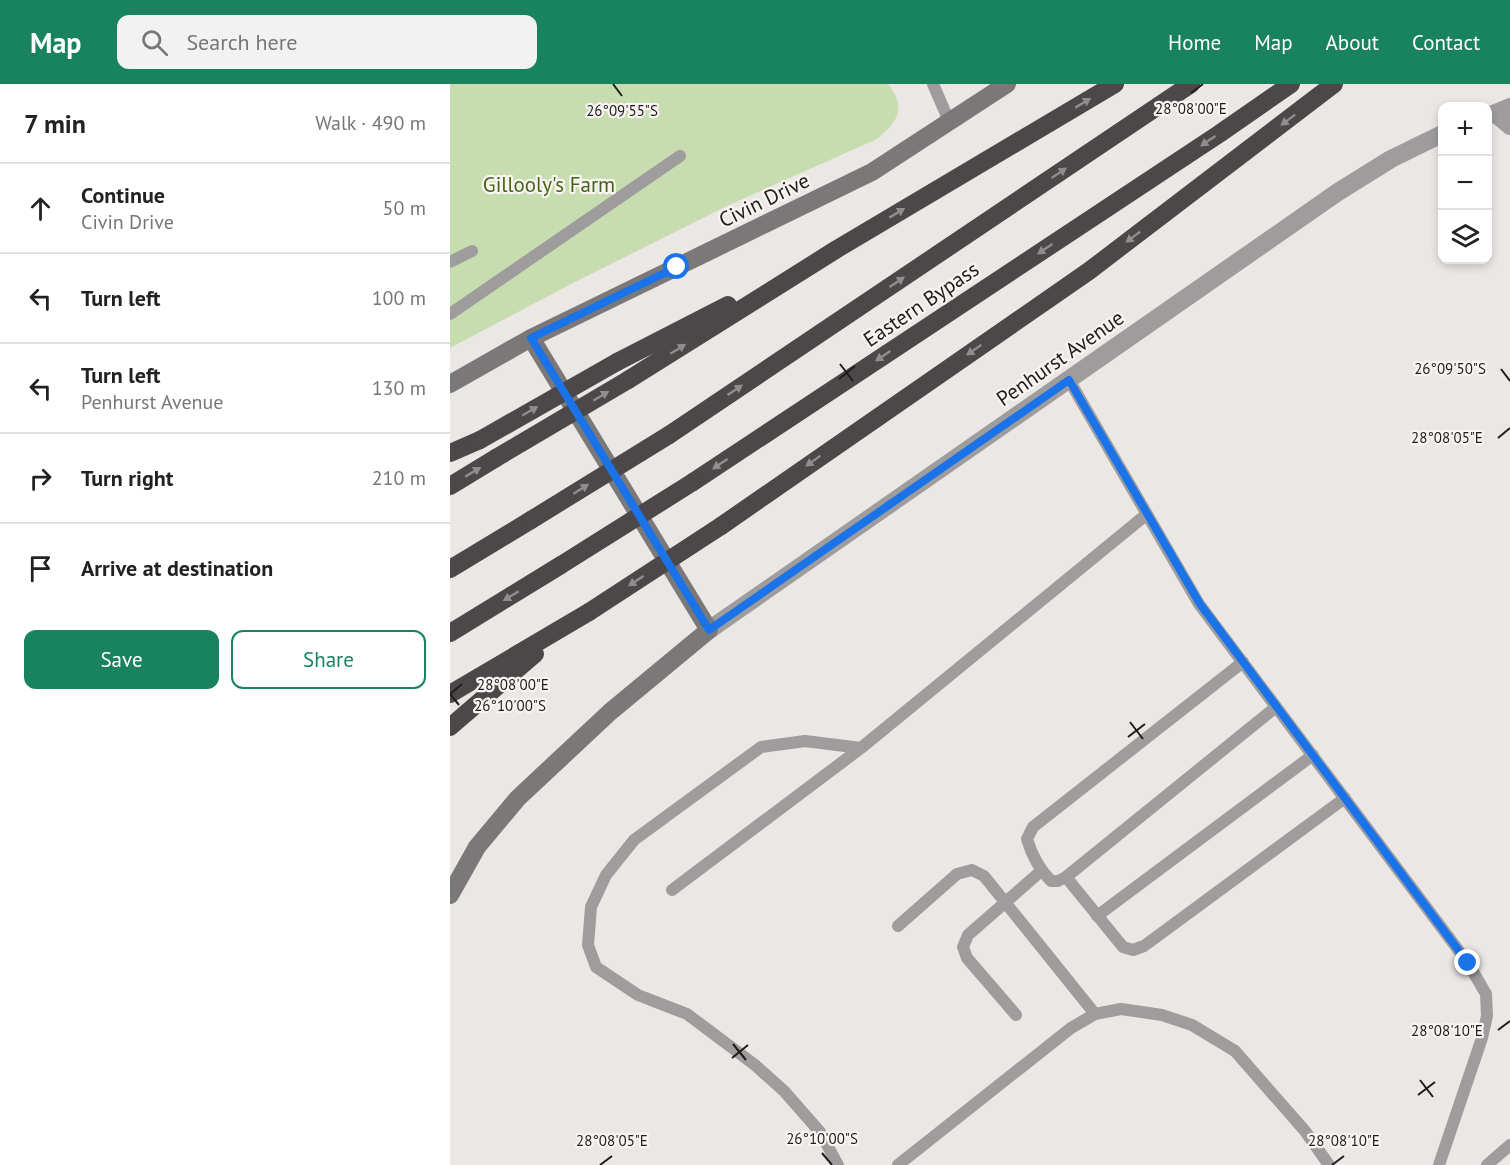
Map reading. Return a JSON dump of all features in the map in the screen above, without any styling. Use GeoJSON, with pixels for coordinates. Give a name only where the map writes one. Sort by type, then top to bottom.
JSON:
{"type":"FeatureCollection","features":[{"type":"Feature","properties":{"kind":"highway"},"geometry":{"type":"LineString","coordinates":[[450,486],[628,380],[837,249],[1115,84]]}},
{"type":"Feature","properties":{"kind":"highway","name":"Eastern Bypass"},"geometry":{"type":"LineString","coordinates":[[450,569],[669,435],[1191,84]]}},
{"type":"Feature","properties":{"kind":"highway","name":"Eastern Bypass"},"geometry":{"type":"LineString","coordinates":[[450,633],[693,482],[1291,84]]}},
{"type":"Feature","properties":{"kind":"highway"},"geometry":{"type":"LineString","coordinates":[[450,694],[589,612],[720,526],[1089,271],[1334,84]]}},
{"type":"Feature","properties":{"kind":"highway"},"geometry":{"type":"LineString","coordinates":[[450,453],[480,440],[617,362],[837,249]]}},
{"type":"Feature","properties":{"kind":"highway"},"geometry":{"type":"LineString","coordinates":[[450,727],[570,623]]}},
{"type":"Feature","properties":{"kind":"main road","name":"Civin Drive"},"geometry":{"type":"LineString","coordinates":[[450,384],[531,338],[872,172],[1006,84]]}},
{"type":"Feature","properties":{"kind":"main road"},"geometry":{"type":"LineString","coordinates":[[450,895],[477,847],[518,798],[610,712],[709,630],[531,338]]}},
{"type":"Feature","properties":{"kind":"street"},"geometry":{"type":"LineString","coordinates":[[1498,112],[1510,126]]}},
{"type":"Feature","properties":{"kind":"street","name":"Penhurst Avenue"},"geometry":{"type":"LineString","coordinates":[[709,630],[1338,192],[1391,159],[1438,136]]}},
{"type":"Feature","properties":{"kind":"lane"},"geometry":{"type":"LineString","coordinates":[[933,84],[949,121]]}},
{"type":"Feature","properties":{"kind":"lane"},"geometry":{"type":"LineString","coordinates":[[450,314],[680,156]]}},
{"type":"Feature","properties":{"kind":"lane"},"geometry":{"type":"LineString","coordinates":[[450,262],[472,251]]}},
{"type":"Feature","properties":{"kind":"lane"},"geometry":{"type":"LineString","coordinates":[[1069,380],[1200,604],[1468,963],[1486,994],[1486,1016],[1482,1038],[1439,1165]]}},
{"type":"Feature","properties":{"kind":"lane"},"geometry":{"type":"LineString","coordinates":[[672,890],[861,748],[1147,514]]}},
{"type":"Feature","properties":{"kind":"lane"},"geometry":{"type":"LineString","coordinates":[[1243,662],[1033,827],[1027,839],[1041,871],[1051,881],[1058,881],[1066,877],[1276,707]]}},
{"type":"Feature","properties":{"kind":"lane"},"geometry":{"type":"LineString","coordinates":[[838,1165],[820,1132],[784,1091],[762,1071],[687,1014],[638,995],[596,967],[588,945],[591,907],[606,875],[634,840],[761,747],[805,741],[861,748]]}},
{"type":"Feature","properties":{"kind":"lane"},"geometry":{"type":"LineString","coordinates":[[1097,916],[1312,755]]}},
{"type":"Feature","properties":{"kind":"lane"},"geometry":{"type":"LineString","coordinates":[[1066,877],[1123,946],[1133,950],[1144,946],[1345,798]]}},
{"type":"Feature","properties":{"kind":"lane"},"geometry":{"type":"LineString","coordinates":[[898,926],[957,874],[972,870],[984,876],[1095,1014]]}},
{"type":"Feature","properties":{"kind":"lane"},"geometry":{"type":"LineString","coordinates":[[1016,1015],[967,958],[963,947],[968,934],[1041,871]]}},
{"type":"Feature","properties":{"kind":"lane"},"geometry":{"type":"LineString","coordinates":[[898,1165],[1071,1028],[1095,1014],[1120,1009],[1161,1015],[1192,1025],[1235,1051],[1305,1131],[1329,1165]]}},
{"type":"Feature","properties":{"kind":"lane"},"geometry":{"type":"LineString","coordinates":[[1487,1165],[1510,1145]]}},
{"type":"Feature","properties":{"kind":"green space","name":"Gillooly's Farm"},"geometry":{"type":"Polygon","coordinates":[[[450,84],[888,84],[897,100],[898,114],[890,127],[877,139],[729,205],[450,348],[450,84]]]}},
{"type":"Feature","properties":{"kind":"route"},"geometry":{"type":"LineString","coordinates":[[677,267],[531,338],[709,630],[1069,380],[1200,604],[1468,963]]}}]}
